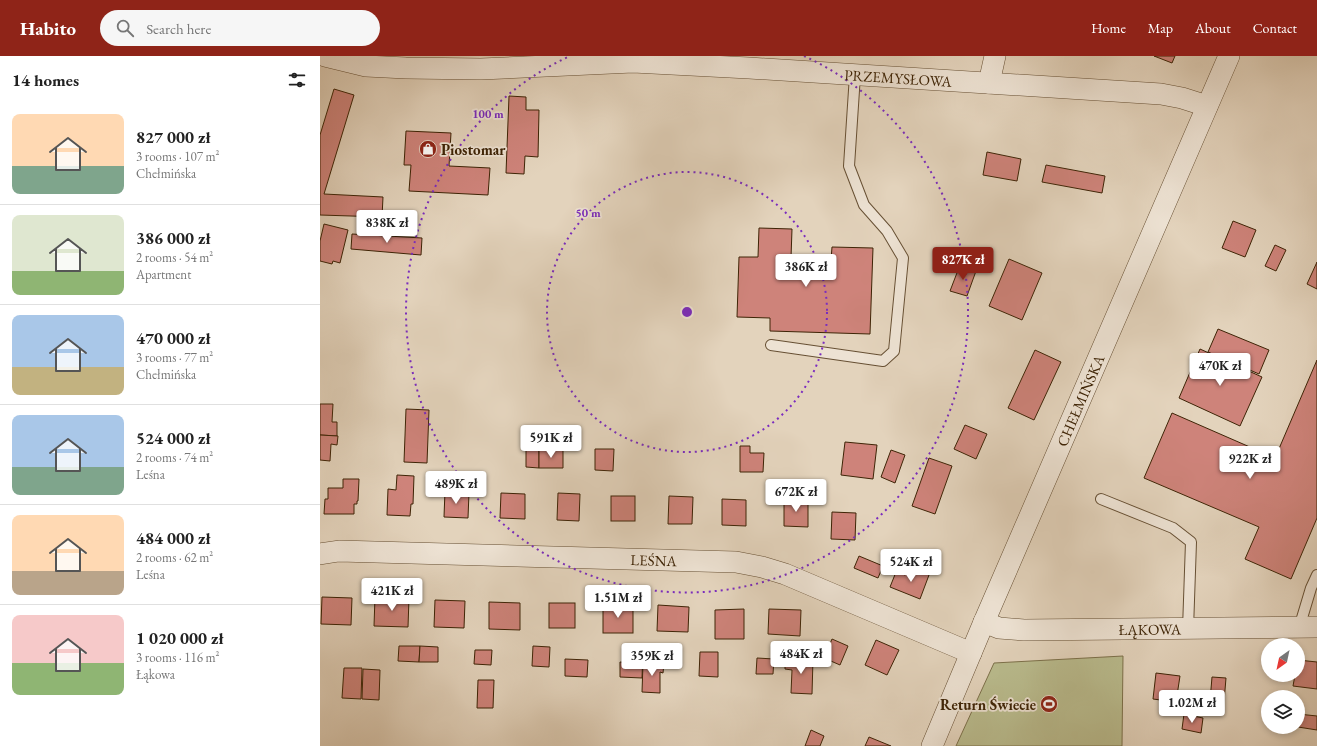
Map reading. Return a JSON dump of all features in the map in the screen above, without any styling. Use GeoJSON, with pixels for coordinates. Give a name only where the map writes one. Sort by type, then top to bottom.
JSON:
{"type":"FeatureCollection","features":[{"type":"Feature","properties":{"kind":"street","name":"PRZEMYSŁOWA"},"geometry":{"type":"LineString","coordinates":[[322,56],[366,66],[406,68],[482,69],[633,62],[1161,94],[1182,98],[1207,106]]}},
{"type":"Feature","properties":{"kind":"street"},"geometry":{"type":"LineString","coordinates":[[320,72],[325,56]]}},
{"type":"Feature","properties":{"kind":"street"},"geometry":{"type":"LineString","coordinates":[[989,83],[994,56]]}},
{"type":"Feature","properties":{"kind":"street","name":"CHEŁMIŃSKA"},"geometry":{"type":"LineString","coordinates":[[932,746],[984,622],[1229,56]]}},
{"type":"Feature","properties":{"kind":"street","name":"LEŚNA"},"geometry":{"type":"LineString","coordinates":[[320,554],[339,552],[736,562],[762,567],[786,574],[971,653]]}},
{"type":"Feature","properties":{"kind":"street","name":"ŁĄKOWA"},"geometry":{"type":"LineString","coordinates":[[984,622],[999,628],[1024,630],[1308,628]]}},
{"type":"Feature","properties":{"kind":"lane"},"geometry":{"type":"LineString","coordinates":[[771,346],[883,361],[894,351],[903,258],[887,231],[864,205],[849,166],[855,75]]}},
{"type":"Feature","properties":{"kind":"lane"},"geometry":{"type":"LineString","coordinates":[[1101,499],[1173,528],[1192,542],[1188,629]]}},
{"type":"Feature","properties":{"kind":"lane"},"geometry":{"type":"LineString","coordinates":[[1308,628],[1311,588],[1317,575]]}},
{"type":"Feature","properties":{"kind":"green space","name":"Return Świecie"},"geometry":{"type":"Polygon","coordinates":[[[1123,656],[1122,746],[956,746],[994,663],[1123,656]]]}},
{"type":"Feature","properties":{"kind":"building"},"geometry":{"type":"Polygon","coordinates":[[[1154,56],[1175,56],[1172,63],[1154,56]]]}},
{"type":"Feature","properties":{"kind":"building"},"geometry":{"type":"Polygon","coordinates":[[[334,89],[354,95],[324,194],[383,197],[382,217],[320,215],[320,135],[334,89]]]}},
{"type":"Feature","properties":{"kind":"building"},"geometry":{"type":"Polygon","coordinates":[[[509,96],[526,97],[526,110],[539,110],[538,157],[525,156],[524,174],[506,173],[509,96]]]}},
{"type":"Feature","properties":{"kind":"building","name":"Piostomar"},"geometry":{"type":"Polygon","coordinates":[[[406,131],[451,133],[449,166],[490,168],[488,195],[409,191],[411,165],[404,165],[406,131]]]}},
{"type":"Feature","properties":{"kind":"building"},"geometry":{"type":"Polygon","coordinates":[[[987,152],[1021,159],[1017,181],[983,175],[987,152]]]}},
{"type":"Feature","properties":{"kind":"building"},"geometry":{"type":"Polygon","coordinates":[[[1046,165],[1105,176],[1102,193],[1042,182],[1046,165]]]}},
{"type":"Feature","properties":{"kind":"building"},"geometry":{"type":"Polygon","coordinates":[[[1233,221],[1256,230],[1245,257],[1222,248],[1233,221]]]}},
{"type":"Feature","properties":{"kind":"building"},"geometry":{"type":"Polygon","coordinates":[[[324,224],[348,230],[340,263],[333,261],[332,264],[320,261],[320,241],[324,224]]]}},
{"type":"Feature","properties":{"kind":"building"},"geometry":{"type":"Polygon","coordinates":[[[759,228],[792,229],[791,258],[831,260],[832,247],[873,248],[870,334],[770,331],[770,318],[737,317],[739,257],[758,257],[759,228]]]}},
{"type":"Feature","properties":{"kind":"building"},"geometry":{"type":"Polygon","coordinates":[[[352,234],[422,238],[421,255],[351,249],[352,234]]]}},
{"type":"Feature","properties":{"kind":"building"},"geometry":{"type":"Polygon","coordinates":[[[1275,245],[1286,250],[1276,271],[1265,266],[1275,245]]]}},
{"type":"Feature","properties":{"kind":"building"},"geometry":{"type":"Polygon","coordinates":[[[1009,259],[1042,273],[1022,320],[989,306],[1009,259]]]}},
{"type":"Feature","properties":{"kind":"building"},"geometry":{"type":"Polygon","coordinates":[[[1317,262],[1317,289],[1307,284],[1317,262]]]}},
{"type":"Feature","properties":{"kind":"building"},"geometry":{"type":"Polygon","coordinates":[[[960,265],[976,271],[967,296],[950,291],[960,265]]]}},
{"type":"Feature","properties":{"kind":"building"},"geometry":{"type":"Polygon","coordinates":[[[1218,329],[1269,350],[1259,374],[1208,352],[1218,329]]]}},
{"type":"Feature","properties":{"kind":"building"},"geometry":{"type":"Polygon","coordinates":[[[1200,349],[1262,377],[1240,426],[1179,398],[1200,349]]]}},
{"type":"Feature","properties":{"kind":"building"},"geometry":{"type":"Polygon","coordinates":[[[1035,350],[1061,362],[1034,420],[1008,408],[1035,350]]]}},
{"type":"Feature","properties":{"kind":"building"},"geometry":{"type":"Polygon","coordinates":[[[1317,360],[1317,518],[1291,579],[1245,559],[1259,527],[1144,478],[1172,413],[1275,458],[1317,360]]]}},
{"type":"Feature","properties":{"kind":"building"},"geometry":{"type":"Polygon","coordinates":[[[320,404],[333,404],[332,422],[337,422],[337,436],[320,435],[320,404]]]}},
{"type":"Feature","properties":{"kind":"building"},"geometry":{"type":"Polygon","coordinates":[[[406,409],[429,410],[427,463],[404,462],[406,409]]]}},
{"type":"Feature","properties":{"kind":"building"},"geometry":{"type":"Polygon","coordinates":[[[965,425],[987,434],[976,459],[954,449],[965,425]]]}},
{"type":"Feature","properties":{"kind":"building"},"geometry":{"type":"Polygon","coordinates":[[[320,435],[338,436],[337,445],[331,444],[330,461],[320,460],[320,435]]]}},
{"type":"Feature","properties":{"kind":"building"},"geometry":{"type":"Polygon","coordinates":[[[845,442],[877,445],[873,479],[841,475],[845,442]]]}},
{"type":"Feature","properties":{"kind":"building"},"geometry":{"type":"Polygon","coordinates":[[[740,446],[750,446],[750,453],[764,453],[763,472],[740,472],[740,446]]]}},
{"type":"Feature","properties":{"kind":"building"},"geometry":{"type":"Polygon","coordinates":[[[526,449],[539,449],[539,468],[526,467],[526,449]]]}},
{"type":"Feature","properties":{"kind":"building"},"geometry":{"type":"Polygon","coordinates":[[[539,449],[563,450],[563,468],[539,468],[539,449]]]}},
{"type":"Feature","properties":{"kind":"building"},"geometry":{"type":"Polygon","coordinates":[[[595,449],[614,449],[613,471],[595,470],[595,449]]]}},
{"type":"Feature","properties":{"kind":"building"},"geometry":{"type":"Polygon","coordinates":[[[891,450],[905,455],[895,483],[881,477],[891,450]]]}},
{"type":"Feature","properties":{"kind":"building"},"geometry":{"type":"Polygon","coordinates":[[[929,458],[952,466],[935,514],[912,506],[929,458]]]}},
{"type":"Feature","properties":{"kind":"building"},"geometry":{"type":"Polygon","coordinates":[[[397,475],[414,476],[413,504],[411,504],[410,516],[387,515],[388,489],[396,490],[397,475]]]}},
{"type":"Feature","properties":{"kind":"building"},"geometry":{"type":"Polygon","coordinates":[[[343,479],[359,479],[358,501],[357,504],[354,504],[354,514],[324,514],[325,499],[328,499],[328,488],[343,488],[343,479]]]}},
{"type":"Feature","properties":{"kind":"building"},"geometry":{"type":"Polygon","coordinates":[[[445,491],[469,493],[468,518],[444,517],[445,491]]]}},
{"type":"Feature","properties":{"kind":"building"},"geometry":{"type":"Polygon","coordinates":[[[501,493],[525,494],[525,519],[500,518],[501,493]]]}},
{"type":"Feature","properties":{"kind":"building"},"geometry":{"type":"Polygon","coordinates":[[[558,493],[580,494],[579,521],[557,520],[558,493]]]}},
{"type":"Feature","properties":{"kind":"building"},"geometry":{"type":"Polygon","coordinates":[[[611,496],[635,496],[635,521],[611,521],[611,496]]]}},
{"type":"Feature","properties":{"kind":"building"},"geometry":{"type":"Polygon","coordinates":[[[669,496],[693,497],[692,524],[668,524],[669,496]]]}},
{"type":"Feature","properties":{"kind":"building"},"geometry":{"type":"Polygon","coordinates":[[[722,499],[746,500],[746,526],[722,525],[722,499]]]}},
{"type":"Feature","properties":{"kind":"building"},"geometry":{"type":"Polygon","coordinates":[[[784,499],[808,500],[808,527],[784,526],[784,499]]]}},
{"type":"Feature","properties":{"kind":"building"},"geometry":{"type":"Polygon","coordinates":[[[832,512],[856,513],[855,540],[831,539],[832,512]]]}},
{"type":"Feature","properties":{"kind":"building"},"geometry":{"type":"Polygon","coordinates":[[[859,556],[883,566],[878,578],[854,568],[859,556]]]}},
{"type":"Feature","properties":{"kind":"building"},"geometry":{"type":"Polygon","coordinates":[[[909,567],[929,575],[920,599],[890,587],[896,572],[905,575],[909,567]]]}},
{"type":"Feature","properties":{"kind":"building"},"geometry":{"type":"Polygon","coordinates":[[[322,597],[352,598],[351,625],[321,624],[322,597]]]}},
{"type":"Feature","properties":{"kind":"building"},"geometry":{"type":"Polygon","coordinates":[[[375,597],[409,598],[408,627],[374,626],[375,597]]]}},
{"type":"Feature","properties":{"kind":"building"},"geometry":{"type":"Polygon","coordinates":[[[435,600],[465,601],[464,628],[434,627],[435,600]]]}},
{"type":"Feature","properties":{"kind":"building"},"geometry":{"type":"Polygon","coordinates":[[[489,602],[520,603],[520,630],[489,629],[489,602]]]}},
{"type":"Feature","properties":{"kind":"building"},"geometry":{"type":"Polygon","coordinates":[[[549,603],[575,603],[575,628],[549,628],[549,603]]]}},
{"type":"Feature","properties":{"kind":"building"},"geometry":{"type":"Polygon","coordinates":[[[603,605],[633,605],[633,633],[603,633],[603,605]]]}},
{"type":"Feature","properties":{"kind":"building"},"geometry":{"type":"Polygon","coordinates":[[[658,605],[689,607],[688,632],[657,631],[658,605]]]}},
{"type":"Feature","properties":{"kind":"building"},"geometry":{"type":"Polygon","coordinates":[[[744,609],[744,639],[715,639],[715,610],[744,609]]]}},
{"type":"Feature","properties":{"kind":"building"},"geometry":{"type":"Polygon","coordinates":[[[769,609],[801,610],[800,636],[768,634],[769,609]]]}},
{"type":"Feature","properties":{"kind":"building"},"geometry":{"type":"Polygon","coordinates":[[[832,639],[848,646],[840,665],[824,658],[832,639]]]}},
{"type":"Feature","properties":{"kind":"building"},"geometry":{"type":"Polygon","coordinates":[[[876,640],[899,650],[887,675],[865,665],[876,640]]]}},
{"type":"Feature","properties":{"kind":"building"},"geometry":{"type":"Polygon","coordinates":[[[399,646],[420,646],[419,662],[398,661],[399,646]]]}},
{"type":"Feature","properties":{"kind":"building"},"geometry":{"type":"Polygon","coordinates":[[[420,646],[438,647],[438,662],[419,662],[420,646]]]}},
{"type":"Feature","properties":{"kind":"building"},"geometry":{"type":"Polygon","coordinates":[[[533,646],[550,647],[549,667],[532,666],[533,646]]]}},
{"type":"Feature","properties":{"kind":"building"},"geometry":{"type":"Polygon","coordinates":[[[475,650],[492,650],[491,665],[474,664],[475,650]]]}},
{"type":"Feature","properties":{"kind":"building"},"geometry":{"type":"Polygon","coordinates":[[[633,651],[643,652],[642,678],[620,677],[620,662],[633,663],[633,651]]]}},
{"type":"Feature","properties":{"kind":"building"},"geometry":{"type":"Polygon","coordinates":[[[700,652],[718,652],[718,677],[699,676],[700,652]]]}},
{"type":"Feature","properties":{"kind":"building"},"geometry":{"type":"Polygon","coordinates":[[[757,658],[774,659],[773,674],[756,674],[757,658]]]}},
{"type":"Feature","properties":{"kind":"building"},"geometry":{"type":"Polygon","coordinates":[[[785,658],[813,659],[812,694],[791,693],[792,670],[785,669],[785,658]]]}},
{"type":"Feature","properties":{"kind":"building"},"geometry":{"type":"Polygon","coordinates":[[[565,659],[588,660],[587,677],[565,676],[565,659]]]}},
{"type":"Feature","properties":{"kind":"building"},"geometry":{"type":"Polygon","coordinates":[[[1305,661],[1317,662],[1317,689],[1293,686],[1294,682],[1305,682],[1305,661]]]}},
{"type":"Feature","properties":{"kind":"building"},"geometry":{"type":"Polygon","coordinates":[[[643,663],[664,663],[663,673],[660,672],[660,693],[642,692],[643,663]]]}},
{"type":"Feature","properties":{"kind":"building"},"geometry":{"type":"Polygon","coordinates":[[[344,668],[362,668],[361,699],[342,698],[344,668]]]}},
{"type":"Feature","properties":{"kind":"building"},"geometry":{"type":"Polygon","coordinates":[[[363,669],[380,670],[379,700],[362,699],[363,669]]]}},
{"type":"Feature","properties":{"kind":"building"},"geometry":{"type":"Polygon","coordinates":[[[1156,673],[1180,676],[1176,702],[1153,699],[1156,673]]]}},
{"type":"Feature","properties":{"kind":"building"},"geometry":{"type":"Polygon","coordinates":[[[1212,677],[1226,678],[1223,714],[1209,713],[1212,677]]]}},
{"type":"Feature","properties":{"kind":"building"},"geometry":{"type":"Polygon","coordinates":[[[478,680],[494,680],[493,708],[477,708],[478,680]]]}},
{"type":"Feature","properties":{"kind":"building"},"geometry":{"type":"Polygon","coordinates":[[[1184,714],[1203,718],[1201,733],[1182,729],[1184,714]]]}},
{"type":"Feature","properties":{"kind":"building"},"geometry":{"type":"Polygon","coordinates":[[[1305,715],[1317,716],[1317,730],[1305,728],[1305,715]]]}},
{"type":"Feature","properties":{"kind":"building"},"geometry":{"type":"Polygon","coordinates":[[[811,730],[824,736],[820,746],[805,746],[811,730]]]}},
{"type":"Feature","properties":{"kind":"building"},"geometry":{"type":"Polygon","coordinates":[[[869,737],[891,746],[865,746],[869,737]]]}},
{"type":"Feature","properties":{"kind":"place","name":"Piostomar"},"geometry":{"type":"Point","coordinates":[428,149]}},
{"type":"Feature","properties":{"kind":"place","name":"Return Świecie"},"geometry":{"type":"Point","coordinates":[1049,704]}}]}
